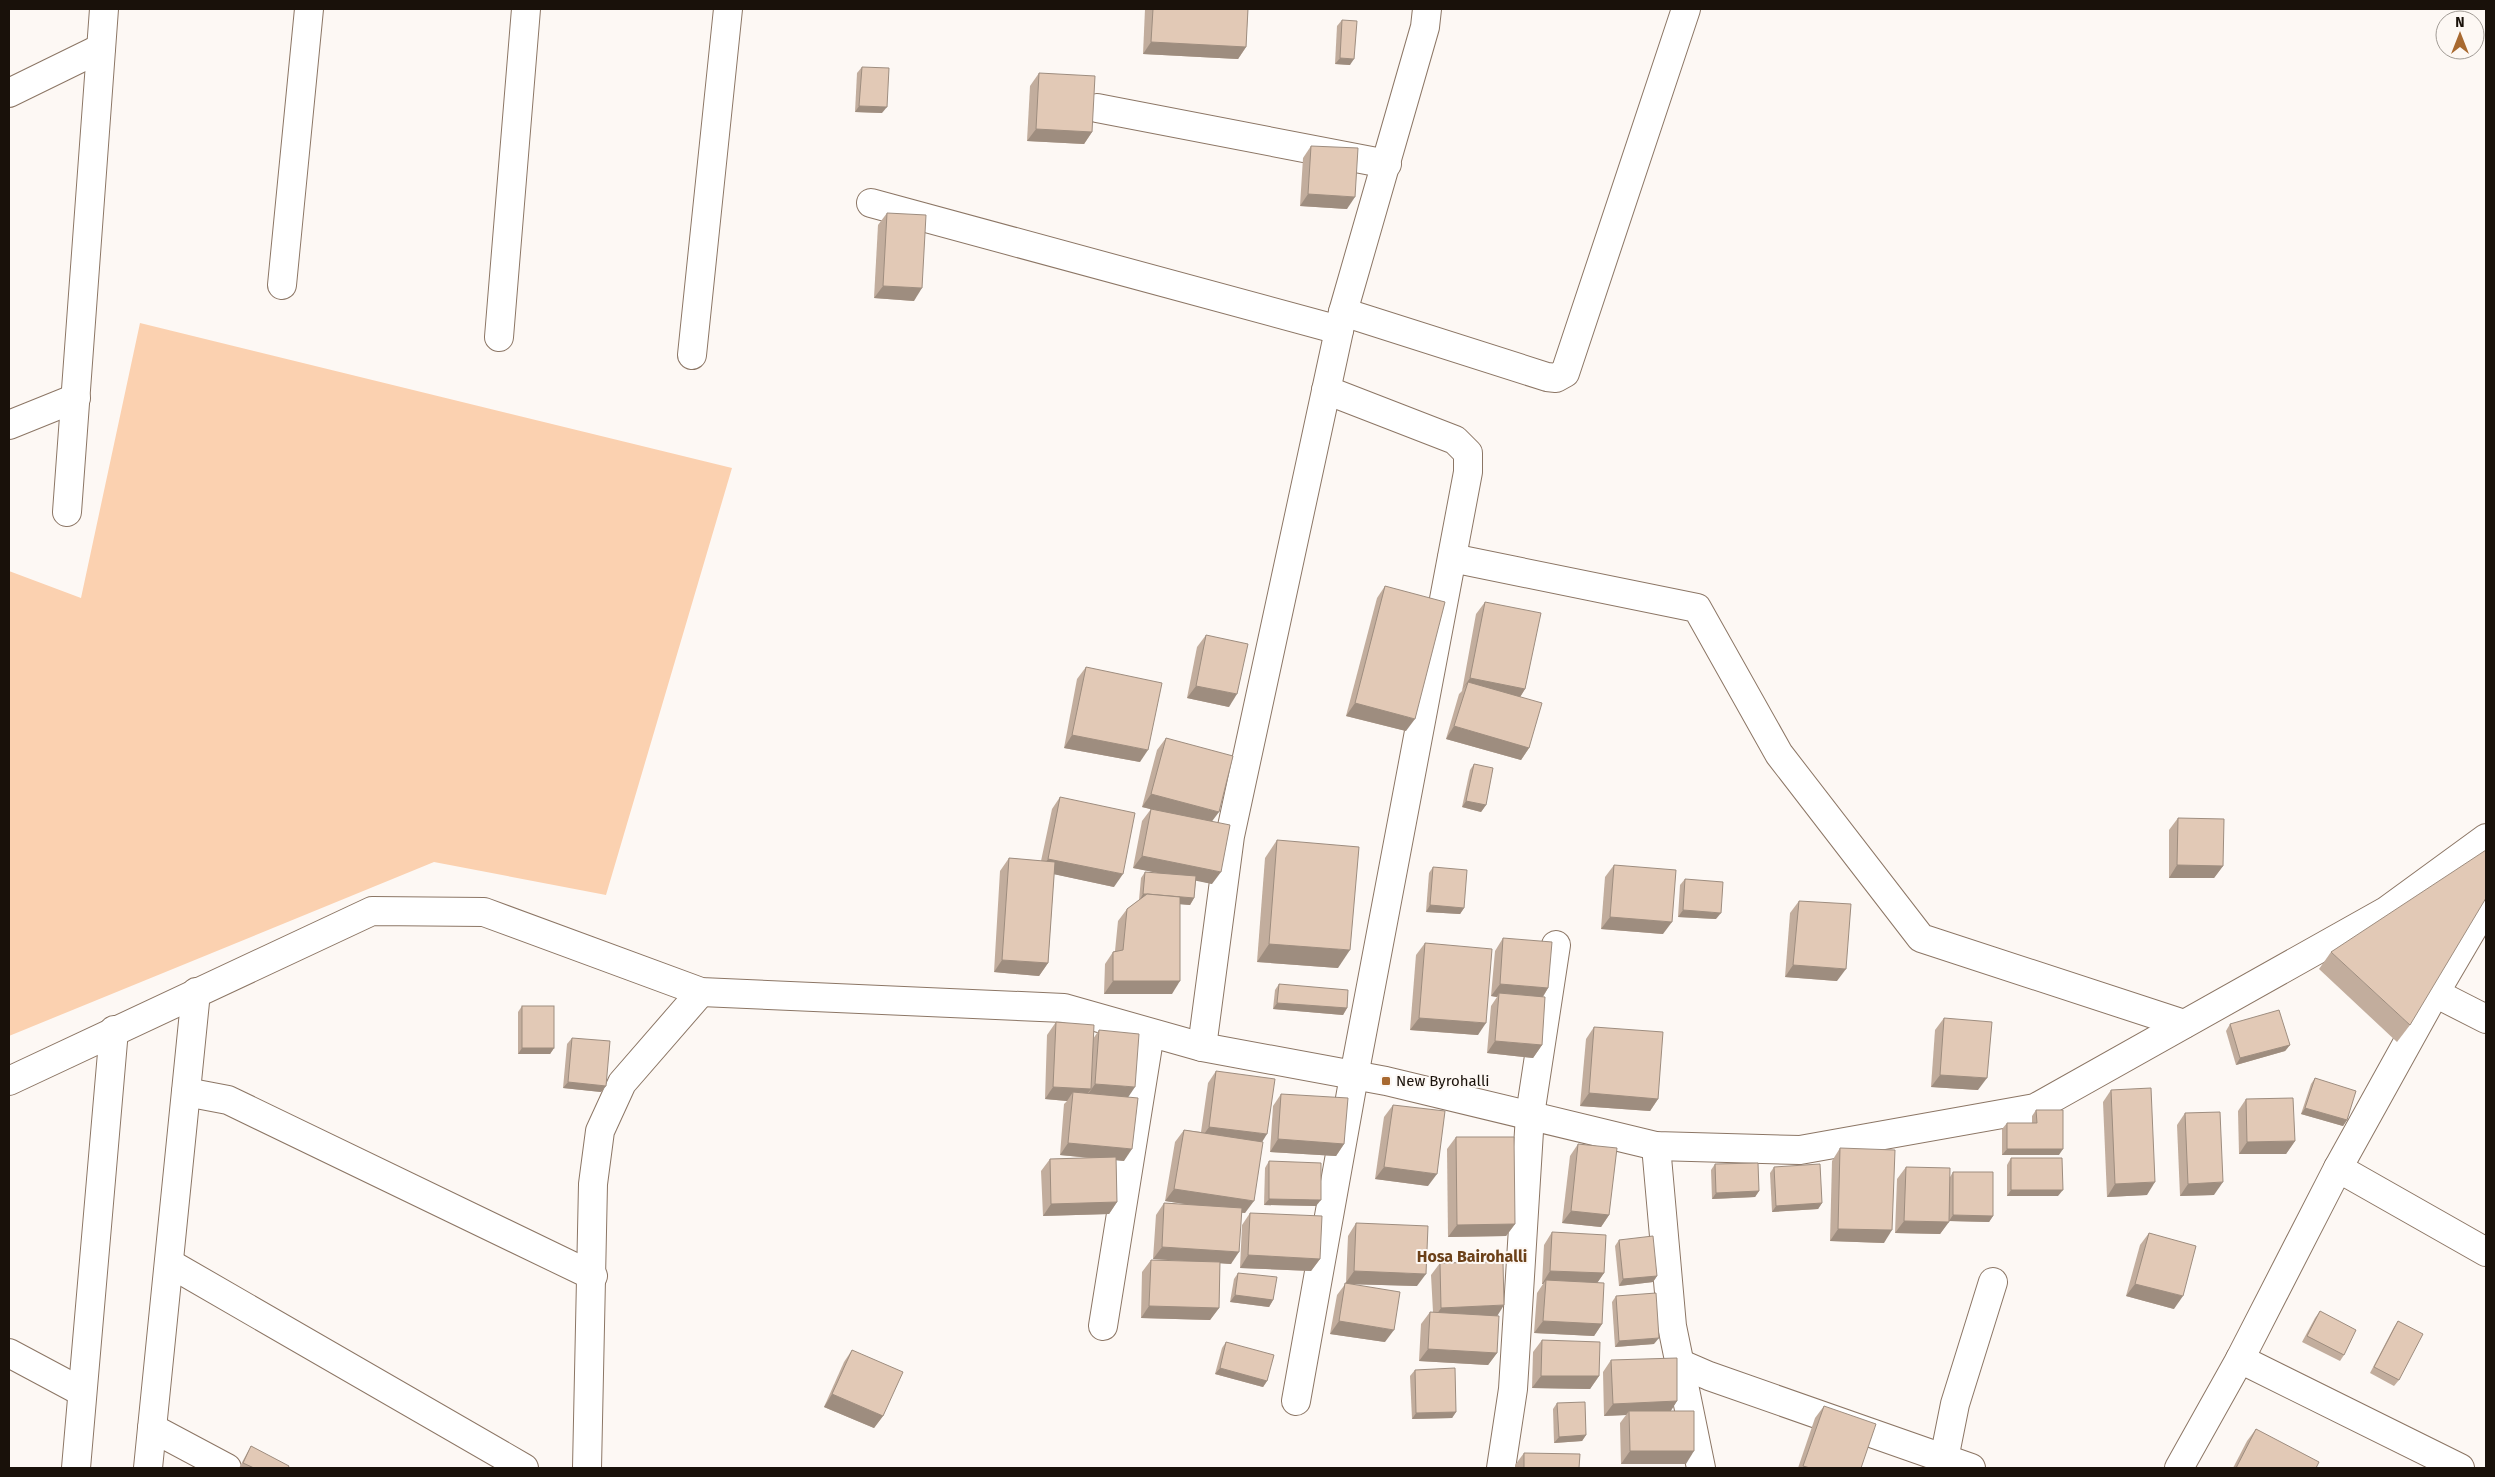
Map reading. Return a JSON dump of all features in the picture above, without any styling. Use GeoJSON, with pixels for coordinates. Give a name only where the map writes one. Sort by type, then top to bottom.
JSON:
{"type":"FeatureCollection","features":[{"type":"Feature","properties":{"kind":"street"},"geometry":{"type":"LineString","coordinates":[[67,512],[104,9]]}},
{"type":"Feature","properties":{"kind":"street"},"geometry":{"type":"LineString","coordinates":[[282,284],[309,9]]}},
{"type":"Feature","properties":{"kind":"street"},"geometry":{"type":"LineString","coordinates":[[499,337],[526,9]]}},
{"type":"Feature","properties":{"kind":"street"},"geometry":{"type":"LineString","coordinates":[[692,355],[728,9]]}},
{"type":"Feature","properties":{"kind":"street"},"geometry":{"type":"LineString","coordinates":[[1202,1046],[1230,836],[1326,390],[1341,321],[1425,27],[1427,9]]}},
{"type":"Feature","properties":{"kind":"street"},"geometry":{"type":"LineString","coordinates":[[872,203],[1341,321],[1556,378],[1565,373],[1686,9]]}},
{"type":"Feature","properties":{"kind":"street"},"geometry":{"type":"LineString","coordinates":[[9,93],[101,48]]}},
{"type":"Feature","properties":{"kind":"street"},"geometry":{"type":"LineString","coordinates":[[1097,108],[1387,164]]}},
{"type":"Feature","properties":{"kind":"street"},"geometry":{"type":"LineString","coordinates":[[1296,1401],[1354,1076],[1468,472],[1468,453],[1455,440],[1326,390]]}},
{"type":"Feature","properties":{"kind":"street"},"geometry":{"type":"LineString","coordinates":[[9,426],[76,398]]}},
{"type":"Feature","properties":{"kind":"street"},"geometry":{"type":"LineString","coordinates":[[1452,558],[1697,608],[1779,754],[1921,938],[2184,1024]]}},
{"type":"Feature","properties":{"kind":"street"},"geometry":{"type":"LineString","coordinates":[[9,1081],[114,1030],[372,911],[484,912],[701,992],[1064,1008],[1202,1046],[1386,1081],[1656,1146],[1800,1150],[2035,1108],[2386,911],[2486,838]]}},
{"type":"Feature","properties":{"kind":"street"},"geometry":{"type":"LineString","coordinates":[[2179,1468],[2240,1359],[2338,1168],[2435,993],[2486,906]]}},
{"type":"Feature","properties":{"kind":"street"},"geometry":{"type":"LineString","coordinates":[[1501,1468],[1513,1389],[1530,1115],[1556,945]]}},
{"type":"Feature","properties":{"kind":"street"},"geometry":{"type":"LineString","coordinates":[[148,1468],[196,992]]}},
{"type":"Feature","properties":{"kind":"street"},"geometry":{"type":"LineString","coordinates":[[587,1468],[593,1184],[600,1131],[622,1083],[701,992]]}},
{"type":"Feature","properties":{"kind":"street"},"geometry":{"type":"LineString","coordinates":[[2435,993],[2486,1019]]}},
{"type":"Feature","properties":{"kind":"street"},"geometry":{"type":"LineString","coordinates":[[76,1468],[114,1030]]}},
{"type":"Feature","properties":{"kind":"street"},"geometry":{"type":"LineString","coordinates":[[1103,1326],[1150,1033]]}},
{"type":"Feature","properties":{"kind":"street"},"geometry":{"type":"LineString","coordinates":[[186,1092],[228,1100],[592,1276]]}},
{"type":"Feature","properties":{"kind":"street"},"geometry":{"type":"LineString","coordinates":[[1656,1146],[1672,1326],[1701,1468]]}},
{"type":"Feature","properties":{"kind":"street"},"geometry":{"type":"LineString","coordinates":[[2338,1168],[2486,1252]]}},
{"type":"Feature","properties":{"kind":"street"},"geometry":{"type":"LineString","coordinates":[[169,1264],[524,1468]]}},
{"type":"Feature","properties":{"kind":"street"},"geometry":{"type":"LineString","coordinates":[[1944,1459],[1954,1404],[1993,1282]]}},
{"type":"Feature","properties":{"kind":"street"},"geometry":{"type":"LineString","coordinates":[[9,1353],[82,1392]]}},
{"type":"Feature","properties":{"kind":"street"},"geometry":{"type":"LineString","coordinates":[[2240,1359],[2460,1468]]}},
{"type":"Feature","properties":{"kind":"street"},"geometry":{"type":"LineString","coordinates":[[1679,1363],[1709,1376],[1971,1468]]}},
{"type":"Feature","properties":{"kind":"street"},"geometry":{"type":"LineString","coordinates":[[152,1428],[227,1468]]}},
{"type":"Feature","properties":{"kind":"shaded area"},"geometry":{"type":"Polygon","coordinates":[[[140,323],[732,468],[606,895],[434,862],[9,1036],[9,571],[81,598],[140,323]]]}},
{"type":"Feature","properties":{"kind":"building"},"geometry":{"type":"Polygon","coordinates":[[[1153,9],[1248,9],[1246,47],[1151,42],[1153,9]]]}},
{"type":"Feature","properties":{"kind":"building"},"geometry":{"type":"Polygon","coordinates":[[[1342,20],[1357,21],[1354,59],[1340,58],[1342,20]]]}},
{"type":"Feature","properties":{"kind":"building"},"geometry":{"type":"Polygon","coordinates":[[[862,67],[889,68],[887,107],[859,106],[862,67]]]}},
{"type":"Feature","properties":{"kind":"building"},"geometry":{"type":"Polygon","coordinates":[[[1039,73],[1095,76],[1092,132],[1036,129],[1039,73]]]}},
{"type":"Feature","properties":{"kind":"building"},"geometry":{"type":"Polygon","coordinates":[[[1311,146],[1358,148],[1355,197],[1308,194],[1311,146]]]}},
{"type":"Feature","properties":{"kind":"building"},"geometry":{"type":"Polygon","coordinates":[[[887,213],[926,215],[922,288],[883,286],[887,213]]]}},
{"type":"Feature","properties":{"kind":"building"},"geometry":{"type":"Polygon","coordinates":[[[1385,586],[1445,602],[1415,719],[1355,703],[1385,586]]]}},
{"type":"Feature","properties":{"kind":"building"},"geometry":{"type":"Polygon","coordinates":[[[1485,602],[1541,613],[1525,689],[1470,678],[1485,602]]]}},
{"type":"Feature","properties":{"kind":"building"},"geometry":{"type":"Polygon","coordinates":[[[1206,635],[1248,644],[1237,694],[1196,686],[1206,635]]]}},
{"type":"Feature","properties":{"kind":"building"},"geometry":{"type":"Polygon","coordinates":[[[1086,667],[1162,683],[1148,750],[1072,735],[1086,667]]]}},
{"type":"Feature","properties":{"kind":"building"},"geometry":{"type":"Polygon","coordinates":[[[1468,682],[1542,703],[1529,748],[1454,726],[1468,682]]]}},
{"type":"Feature","properties":{"kind":"building"},"geometry":{"type":"Polygon","coordinates":[[[1166,738],[1233,756],[1219,812],[1151,794],[1166,738]]]}},
{"type":"Feature","properties":{"kind":"building"},"geometry":{"type":"Polygon","coordinates":[[[1474,764],[1493,768],[1486,805],[1466,801],[1474,764]]]}},
{"type":"Feature","properties":{"kind":"building"},"geometry":{"type":"Polygon","coordinates":[[[1060,797],[1135,813],[1123,874],[1048,859],[1060,797]]]}},
{"type":"Feature","properties":{"kind":"building"},"geometry":{"type":"Polygon","coordinates":[[[1151,809],[1230,825],[1221,872],[1142,856],[1151,809]]]}},
{"type":"Feature","properties":{"kind":"building"},"geometry":{"type":"Polygon","coordinates":[[[2178,818],[2224,819],[2223,866],[2177,865],[2178,818]]]}},
{"type":"Feature","properties":{"kind":"building"},"geometry":{"type":"Polygon","coordinates":[[[1277,840],[1359,847],[1350,950],[1269,944],[1277,840]]]}},
{"type":"Feature","properties":{"kind":"building"},"geometry":{"type":"Polygon","coordinates":[[[2486,850],[2486,898],[2410,1025],[2331,952],[2486,850]]]}},
{"type":"Feature","properties":{"kind":"building"},"geometry":{"type":"Polygon","coordinates":[[[1009,858],[1055,862],[1048,963],[1002,960],[1009,858]]]}},
{"type":"Feature","properties":{"kind":"building"},"geometry":{"type":"Polygon","coordinates":[[[1614,865],[1676,870],[1672,922],[1610,917],[1614,865]]]}},
{"type":"Feature","properties":{"kind":"building"},"geometry":{"type":"Polygon","coordinates":[[[1433,867],[1467,870],[1464,908],[1430,905],[1433,867]]]}},
{"type":"Feature","properties":{"kind":"building"},"geometry":{"type":"Polygon","coordinates":[[[1145,872],[1196,876],[1194,898],[1143,894],[1145,872]]]}},
{"type":"Feature","properties":{"kind":"building"},"geometry":{"type":"Polygon","coordinates":[[[1685,879],[1723,882],[1721,913],[1683,910],[1685,879]]]}},
{"type":"Feature","properties":{"kind":"building"},"geometry":{"type":"Polygon","coordinates":[[[1147,894],[1180,897],[1180,981],[1113,981],[1113,952],[1123,950],[1127,909],[1147,894]]]}},
{"type":"Feature","properties":{"kind":"building"},"geometry":{"type":"Polygon","coordinates":[[[1799,901],[1851,904],[1846,969],[1793,965],[1799,901]]]}},
{"type":"Feature","properties":{"kind":"building"},"geometry":{"type":"Polygon","coordinates":[[[1503,938],[1552,942],[1548,988],[1500,984],[1503,938]]]}},
{"type":"Feature","properties":{"kind":"building"},"geometry":{"type":"Polygon","coordinates":[[[1425,943],[1492,949],[1486,1023],[1419,1018],[1425,943]]]}},
{"type":"Feature","properties":{"kind":"building"},"geometry":{"type":"Polygon","coordinates":[[[1279,984],[1348,990],[1347,1008],[1277,1003],[1279,984]]]}},
{"type":"Feature","properties":{"kind":"building"},"geometry":{"type":"Polygon","coordinates":[[[1499,993],[1545,997],[1542,1045],[1495,1041],[1499,993]]]}},
{"type":"Feature","properties":{"kind":"building"},"geometry":{"type":"Polygon","coordinates":[[[522,1006],[554,1006],[554,1048],[522,1048],[522,1006]]]}},
{"type":"Feature","properties":{"kind":"building"},"geometry":{"type":"Polygon","coordinates":[[[2279,1010],[2290,1045],[2240,1058],[2230,1024],[2279,1010]]]}},
{"type":"Feature","properties":{"kind":"building"},"geometry":{"type":"Polygon","coordinates":[[[1944,1018],[1992,1022],[1987,1078],[1940,1075],[1944,1018]]]}},
{"type":"Feature","properties":{"kind":"building"},"geometry":{"type":"Polygon","coordinates":[[[1056,1022],[1094,1025],[1091,1089],[1053,1087],[1056,1022]]]}},
{"type":"Feature","properties":{"kind":"building"},"geometry":{"type":"Polygon","coordinates":[[[1594,1027],[1663,1032],[1658,1099],[1589,1093],[1594,1027]]]}},
{"type":"Feature","properties":{"kind":"building"},"geometry":{"type":"Polygon","coordinates":[[[1099,1030],[1139,1034],[1135,1087],[1095,1084],[1099,1030]]]}},
{"type":"Feature","properties":{"kind":"building"},"geometry":{"type":"Polygon","coordinates":[[[572,1038],[610,1041],[606,1086],[568,1082],[572,1038]]]}},
{"type":"Feature","properties":{"kind":"building"},"geometry":{"type":"Polygon","coordinates":[[[1216,1071],[1275,1079],[1267,1134],[1209,1127],[1216,1071]]]}},
{"type":"Feature","properties":{"kind":"building"},"geometry":{"type":"Polygon","coordinates":[[[2315,1078],[2356,1091],[2347,1120],[2305,1108],[2315,1078]]]}},
{"type":"Feature","properties":{"kind":"building"},"geometry":{"type":"Polygon","coordinates":[[[2151,1088],[2155,1182],[2115,1184],[2111,1090],[2151,1088]]]}},
{"type":"Feature","properties":{"kind":"building"},"geometry":{"type":"Polygon","coordinates":[[[1073,1092],[1138,1098],[1132,1149],[1068,1143],[1073,1092]]]}},
{"type":"Feature","properties":{"kind":"building"},"geometry":{"type":"Polygon","coordinates":[[[1281,1094],[1348,1098],[1344,1144],[1278,1139],[1281,1094]]]}},
{"type":"Feature","properties":{"kind":"building"},"geometry":{"type":"Polygon","coordinates":[[[2293,1098],[2295,1141],[2247,1142],[2246,1099],[2293,1098]]]}},
{"type":"Feature","properties":{"kind":"building"},"geometry":{"type":"Polygon","coordinates":[[[1393,1105],[1445,1111],[1437,1174],[1384,1167],[1393,1105]]]}},
{"type":"Feature","properties":{"kind":"building"},"geometry":{"type":"Polygon","coordinates":[[[2036,1110],[2063,1110],[2063,1149],[2007,1149],[2007,1123],[2037,1123],[2036,1110]]]}},
{"type":"Feature","properties":{"kind":"building"},"geometry":{"type":"Polygon","coordinates":[[[2220,1112],[2223,1182],[2188,1184],[2185,1113],[2220,1112]]]}},
{"type":"Feature","properties":{"kind":"building"},"geometry":{"type":"Polygon","coordinates":[[[1184,1130],[1263,1142],[1254,1201],[1174,1189],[1184,1130]]]}},
{"type":"Feature","properties":{"kind":"building"},"geometry":{"type":"Polygon","coordinates":[[[1456,1137],[1514,1137],[1515,1224],[1457,1225],[1456,1137]]]}},
{"type":"Feature","properties":{"kind":"building"},"geometry":{"type":"Polygon","coordinates":[[[1578,1144],[1617,1148],[1609,1215],[1571,1211],[1578,1144]]]}},
{"type":"Feature","properties":{"kind":"building"},"geometry":{"type":"Polygon","coordinates":[[[1840,1148],[1895,1150],[1892,1230],[1838,1229],[1840,1148]]]}},
{"type":"Feature","properties":{"kind":"building"},"geometry":{"type":"Polygon","coordinates":[[[1116,1157],[1117,1202],[1051,1204],[1050,1159],[1116,1157]]]}},
{"type":"Feature","properties":{"kind":"building"},"geometry":{"type":"Polygon","coordinates":[[[2011,1158],[2062,1158],[2063,1190],[2011,1190],[2011,1158]]]}},
{"type":"Feature","properties":{"kind":"building"},"geometry":{"type":"Polygon","coordinates":[[[1269,1161],[1321,1163],[1321,1200],[1269,1199],[1269,1161]]]}},
{"type":"Feature","properties":{"kind":"building"},"geometry":{"type":"Polygon","coordinates":[[[1758,1163],[1759,1191],[1716,1193],[1715,1164],[1758,1163]]]}},
{"type":"Feature","properties":{"kind":"building"},"geometry":{"type":"Polygon","coordinates":[[[1820,1164],[1822,1203],[1776,1206],[1774,1167],[1820,1164]]]}},
{"type":"Feature","properties":{"kind":"building"},"geometry":{"type":"Polygon","coordinates":[[[1906,1167],[1950,1168],[1949,1222],[1904,1221],[1906,1167]]]}},
{"type":"Feature","properties":{"kind":"building"},"geometry":{"type":"Polygon","coordinates":[[[1953,1172],[1993,1172],[1993,1216],[1953,1215],[1953,1172]]]}},
{"type":"Feature","properties":{"kind":"building"},"geometry":{"type":"Polygon","coordinates":[[[1164,1203],[1242,1208],[1239,1252],[1162,1247],[1164,1203]]]}},
{"type":"Feature","properties":{"kind":"building"},"geometry":{"type":"Polygon","coordinates":[[[1250,1213],[1322,1216],[1320,1259],[1248,1255],[1250,1213]]]}},
{"type":"Feature","properties":{"kind":"building"},"geometry":{"type":"Polygon","coordinates":[[[1356,1223],[1428,1226],[1426,1274],[1354,1271],[1356,1223]]]}},
{"type":"Feature","properties":{"kind":"building"},"geometry":{"type":"Polygon","coordinates":[[[1552,1232],[1606,1235],[1604,1273],[1550,1271],[1552,1232]]]}},
{"type":"Feature","properties":{"kind":"building"},"geometry":{"type":"Polygon","coordinates":[[[2149,1233],[2196,1246],[2183,1296],[2135,1284],[2149,1233]]]}},
{"type":"Feature","properties":{"kind":"building"},"geometry":{"type":"Polygon","coordinates":[[[1653,1236],[1657,1276],[1623,1279],[1619,1240],[1653,1236]]]}},
{"type":"Feature","properties":{"kind":"building"},"geometry":{"type":"Polygon","coordinates":[[[1151,1260],[1220,1262],[1219,1308],[1149,1306],[1151,1260]]]}},
{"type":"Feature","properties":{"kind":"building"},"geometry":{"type":"Polygon","coordinates":[[[1503,1262],[1504,1305],[1441,1308],[1440,1263],[1503,1262]]]}},
{"type":"Feature","properties":{"kind":"building"},"geometry":{"type":"Polygon","coordinates":[[[1238,1273],[1277,1277],[1273,1300],[1235,1295],[1238,1273]]]}},
{"type":"Feature","properties":{"kind":"building"},"geometry":{"type":"Polygon","coordinates":[[[1546,1280],[1604,1283],[1602,1324],[1543,1321],[1546,1280]]]}},
{"type":"Feature","properties":{"kind":"building"},"geometry":{"type":"Polygon","coordinates":[[[1345,1283],[1400,1292],[1394,1330],[1339,1321],[1345,1283]]]}},
{"type":"Feature","properties":{"kind":"building"},"geometry":{"type":"Polygon","coordinates":[[[1656,1293],[1659,1338],[1619,1341],[1616,1296],[1656,1293]]]}},
{"type":"Feature","properties":{"kind":"building"},"geometry":{"type":"Polygon","coordinates":[[[2320,1311],[2356,1330],[2344,1355],[2307,1336],[2320,1311]]]}},
{"type":"Feature","properties":{"kind":"building"},"geometry":{"type":"Polygon","coordinates":[[[1430,1312],[1499,1316],[1497,1353],[1428,1349],[1430,1312]]]}},
{"type":"Feature","properties":{"kind":"building"},"geometry":{"type":"Polygon","coordinates":[[[2398,1321],[2423,1334],[2399,1380],[2374,1367],[2398,1321]]]}},
{"type":"Feature","properties":{"kind":"building"},"geometry":{"type":"Polygon","coordinates":[[[1542,1340],[1600,1342],[1599,1376],[1541,1376],[1542,1340]]]}},
{"type":"Feature","properties":{"kind":"building"},"geometry":{"type":"Polygon","coordinates":[[[1226,1342],[1274,1355],[1267,1381],[1220,1368],[1226,1342]]]}},
{"type":"Feature","properties":{"kind":"building"},"geometry":{"type":"Polygon","coordinates":[[[852,1350],[903,1372],[883,1416],[832,1394],[852,1350]]]}},
{"type":"Feature","properties":{"kind":"building"},"geometry":{"type":"Polygon","coordinates":[[[1677,1358],[1677,1401],[1613,1404],[1611,1360],[1677,1358]]]}},
{"type":"Feature","properties":{"kind":"building"},"geometry":{"type":"Polygon","coordinates":[[[1455,1368],[1456,1412],[1416,1413],[1415,1370],[1455,1368]]]}},
{"type":"Feature","properties":{"kind":"building"},"geometry":{"type":"Polygon","coordinates":[[[1585,1402],[1586,1435],[1559,1437],[1557,1403],[1585,1402]]]}},
{"type":"Feature","properties":{"kind":"building"},"geometry":{"type":"Polygon","coordinates":[[[1824,1406],[1876,1424],[1861,1468],[1810,1468],[1803,1466],[1824,1406]]]}},
{"type":"Feature","properties":{"kind":"building"},"geometry":{"type":"Polygon","coordinates":[[[1629,1411],[1694,1411],[1694,1451],[1630,1451],[1629,1411]]]}},
{"type":"Feature","properties":{"kind":"building"},"geometry":{"type":"Polygon","coordinates":[[[2256,1429],[2319,1462],[2316,1468],[2236,1468],[2256,1429]]]}},
{"type":"Feature","properties":{"kind":"building"},"geometry":{"type":"Polygon","coordinates":[[[251,1446],[289,1466],[288,1468],[254,1468],[243,1463],[251,1446]]]}},
{"type":"Feature","properties":{"kind":"building"},"geometry":{"type":"Polygon","coordinates":[[[1524,1453],[1580,1454],[1579,1468],[1524,1468],[1524,1453]]]}},
{"type":"Feature","properties":{"kind":"place","name":"New Byrohalli"},"geometry":{"type":"Point","coordinates":[1386,1081]}},
{"type":"Feature","properties":{"kind":"district","name":"Hosa Bairohalli"},"geometry":{"type":"Point","coordinates":[1472,1256]}}]}
